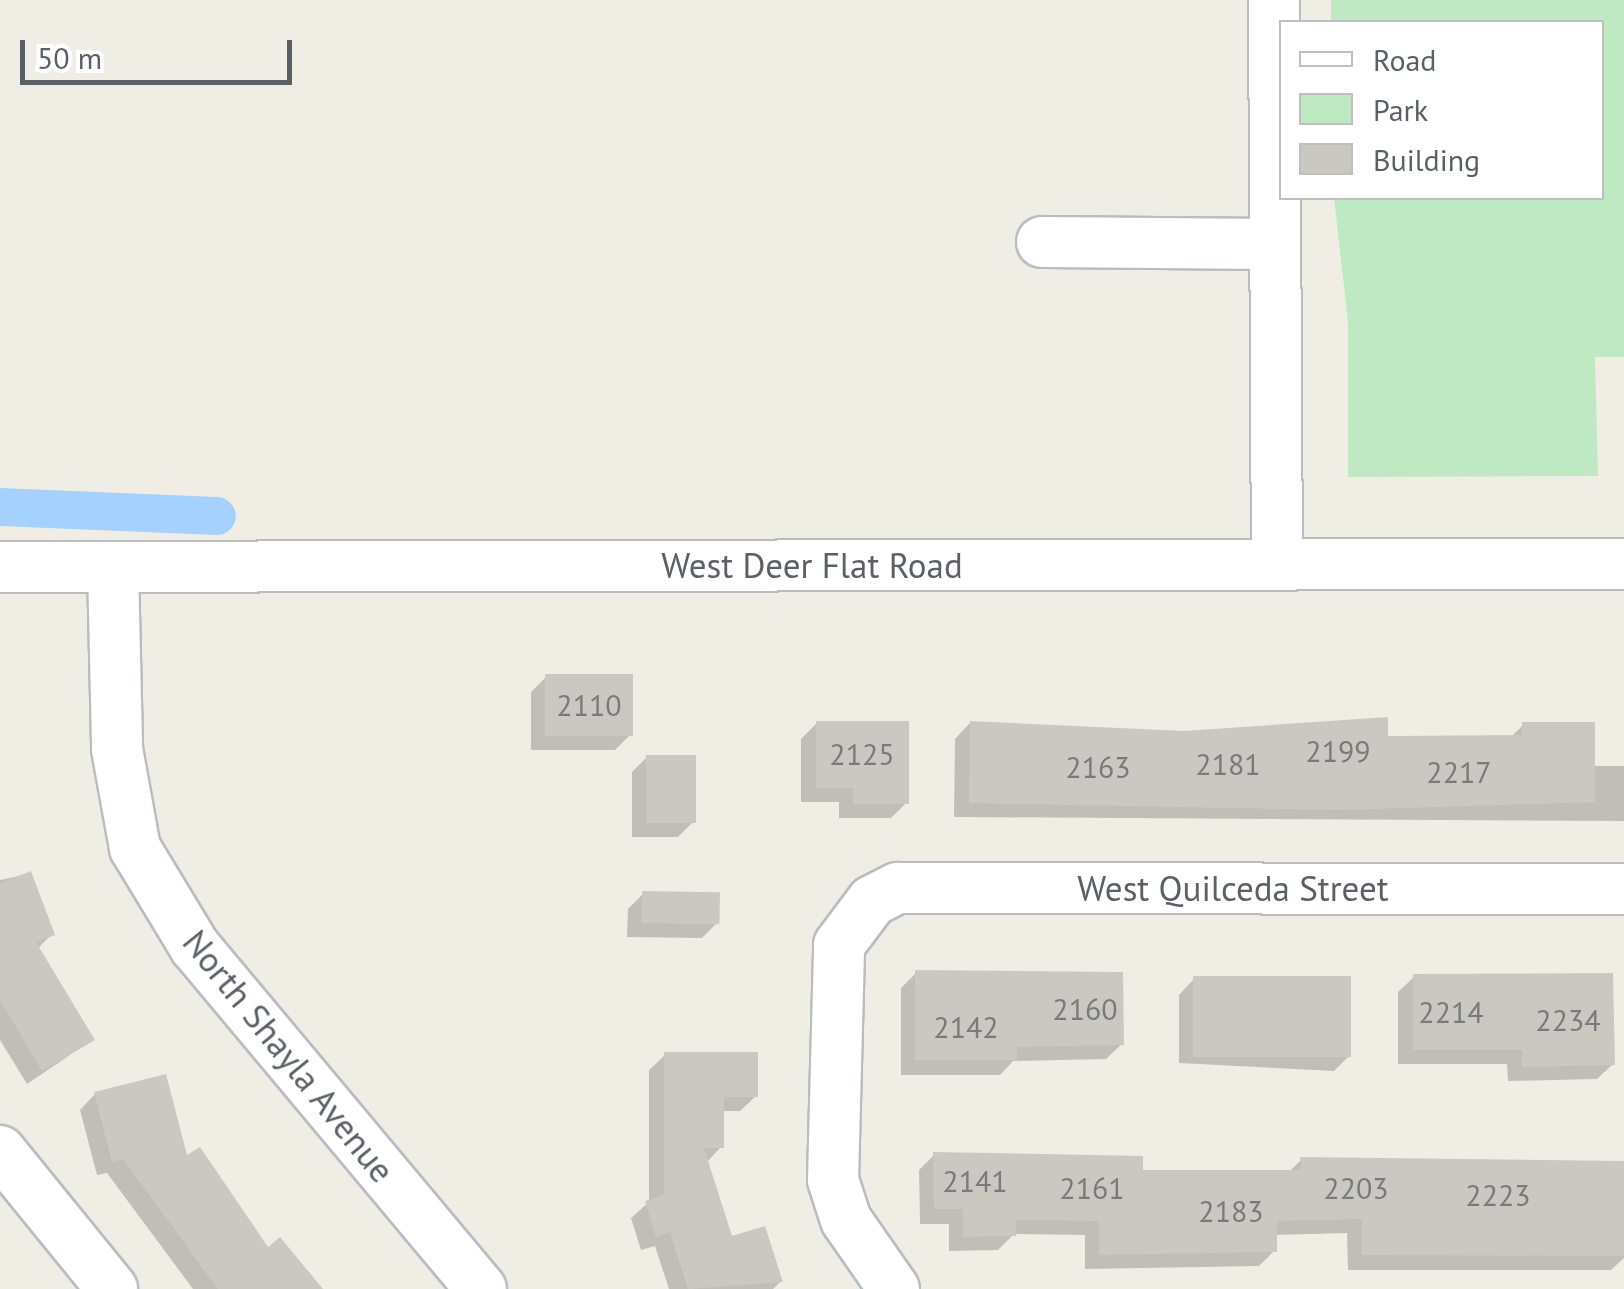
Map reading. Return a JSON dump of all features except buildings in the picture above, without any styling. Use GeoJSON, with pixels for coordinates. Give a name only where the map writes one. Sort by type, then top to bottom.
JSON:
{"type":"FeatureCollection","features":[{"type":"Feature","properties":{"kind":"street"},"geometry":{"type":"LineString","coordinates":[[1274,0],[1277,565]]}},
{"type":"Feature","properties":{"kind":"street"},"geometry":{"type":"LineString","coordinates":[[1042,242],[1276,244]]}},
{"type":"Feature","properties":{"kind":"street","name":"West Deer Flat Road"},"geometry":{"type":"LineString","coordinates":[[0,567],[1624,564]]}},
{"type":"Feature","properties":{"kind":"street","name":"North Shayla Avenue"},"geometry":{"type":"LineString","coordinates":[[113,567],[117,749],[135,848],[195,947],[481,1289]]}},
{"type":"Feature","properties":{"kind":"street","name":"West Quilceda Street"},"geometry":{"type":"LineString","coordinates":[[884,1278],[833,1180],[834,978],[852,921],[898,888],[1624,889]]}},
{"type":"Feature","properties":{"kind":"street"},"geometry":{"type":"LineString","coordinates":[[0,1151],[112,1289]]}},
{"type":"Feature","properties":{"kind":"green space"},"geometry":{"type":"Polygon","coordinates":[[[1331,0],[1624,0],[1624,357],[1595,357],[1598,476],[1348,477],[1348,322],[1334,200],[1604,200],[1604,20],[1331,20],[1331,0]]]}},
{"type":"Feature","properties":{"kind":"waterway"},"geometry":{"type":"LineString","coordinates":[[0,507],[217,516]]}}]}
